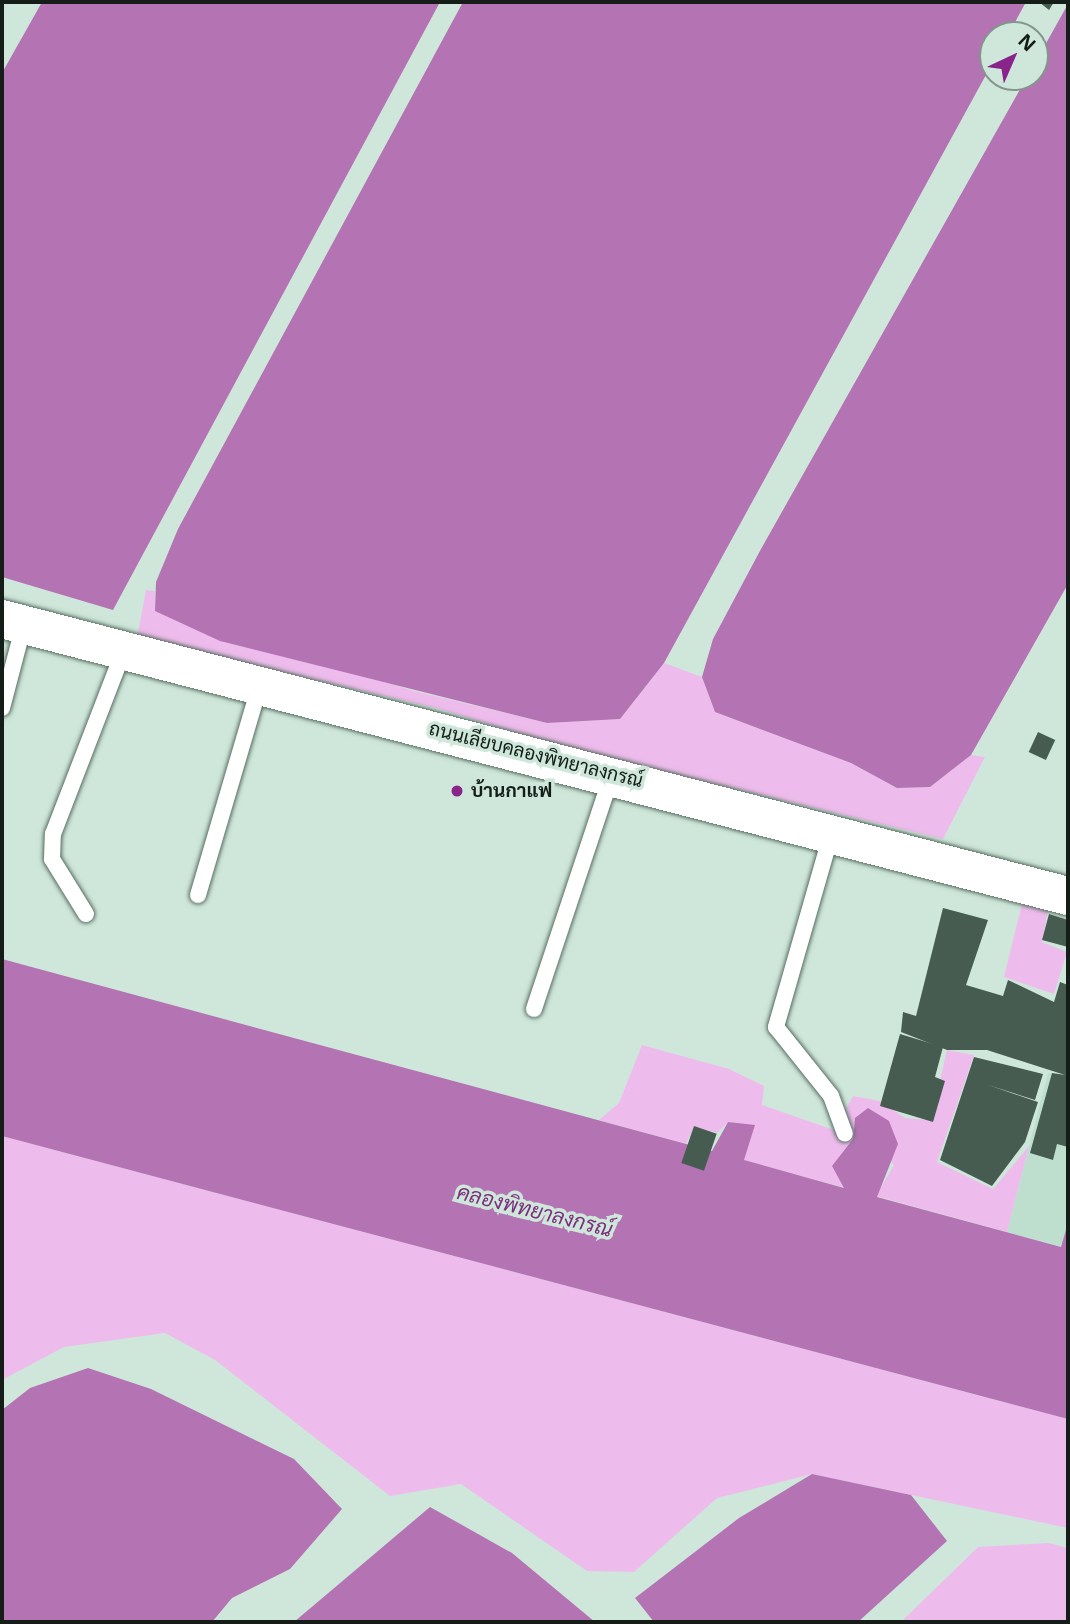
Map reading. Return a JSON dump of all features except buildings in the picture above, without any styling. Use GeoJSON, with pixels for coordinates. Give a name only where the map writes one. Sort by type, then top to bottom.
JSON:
{"type":"FeatureCollection","features":[{"type":"Feature","properties":{"kind":"main road","name":"ถนนเลียบคลองพิทยาลงกรณ์"},"geometry":{"type":"LineString","coordinates":[[13,621],[1068,896]]}},
{"type":"Feature","properties":{"kind":"lane"},"geometry":{"type":"LineString","coordinates":[[2,708],[13,621]]}},
{"type":"Feature","properties":{"kind":"lane"},"geometry":{"type":"LineString","coordinates":[[86,914],[52,859],[53,834],[124,650]]}},
{"type":"Feature","properties":{"kind":"lane"},"geometry":{"type":"LineString","coordinates":[[198,895],[260,684]]}},
{"type":"Feature","properties":{"kind":"lane"},"geometry":{"type":"LineString","coordinates":[[534,1009],[612,775]]}},
{"type":"Feature","properties":{"kind":"lane"},"geometry":{"type":"LineString","coordinates":[[832,833],[776,1027],[831,1096],[845,1133]]}},
{"type":"Feature","properties":{"kind":"shaded area"},"geometry":{"type":"Polygon","coordinates":[[[146,590],[155,591],[155,611],[414,691],[547,723],[620,719],[664,663],[702,677],[715,712],[851,763],[897,788],[930,787],[971,755],[985,757],[943,839],[558,746],[440,709],[137,638],[146,590]]]}},
{"type":"Feature","properties":{"kind":"shaded area"},"geometry":{"type":"Polygon","coordinates":[[[1022,904],[1048,911],[1042,942],[1067,952],[1054,994],[1004,977],[1022,904]]]}},
{"type":"Feature","properties":{"kind":"shaded area"},"geometry":{"type":"Polygon","coordinates":[[[642,1045],[729,1069],[764,1086],[762,1105],[834,1130],[853,1096],[880,1101],[905,1118],[931,1120],[947,1050],[974,1055],[937,1162],[993,1189],[1029,1146],[1007,1232],[876,1196],[894,1165],[855,1118],[853,1139],[833,1166],[846,1188],[743,1160],[754,1126],[728,1122],[717,1133],[694,1127],[686,1144],[599,1120],[619,1103],[642,1045]]]}},
{"type":"Feature","properties":{"kind":"shaded area"},"geometry":{"type":"Polygon","coordinates":[[[1048,1073],[1068,1077],[1068,1223],[1062,1247],[1007,1232],[1048,1073]]]}},
{"type":"Feature","properties":{"kind":"shaded area"},"geometry":{"type":"Polygon","coordinates":[[[2,1136],[1068,1419],[1068,1528],[812,1474],[717,1498],[634,1572],[587,1571],[461,1484],[390,1496],[215,1360],[165,1333],[64,1347],[2,1380],[2,1136]]]}},
{"type":"Feature","properties":{"kind":"shaded area"},"geometry":{"type":"Polygon","coordinates":[[[1049,1543],[1068,1548],[1068,1622],[901,1622],[978,1547],[1049,1543]]]}},
{"type":"Feature","properties":{"kind":"water"},"geometry":{"type":"Polygon","coordinates":[[[42,2],[440,2],[113,610],[2,577],[2,73],[42,2]]]}},
{"type":"Feature","properties":{"kind":"water"},"geometry":{"type":"Polygon","coordinates":[[[463,2],[1026,2],[1016,21],[979,21],[979,88],[664,663],[620,719],[547,723],[220,641],[155,611],[156,582],[178,529],[463,2]]]}},
{"type":"Feature","properties":{"kind":"water"},"geometry":{"type":"Polygon","coordinates":[[[1068,4],[1068,584],[971,755],[930,787],[897,788],[851,763],[715,712],[702,677],[713,639],[761,549],[1019,91],[1049,91],[1049,38],[1068,4]]]}},
{"type":"Feature","properties":{"kind":"water","name":"คลองพิทยาลงกรณ์"},"geometry":{"type":"Polygon","coordinates":[[[2,959],[712,1151],[728,1122],[755,1125],[744,1160],[844,1188],[832,1166],[853,1139],[855,1118],[868,1108],[889,1121],[898,1144],[877,1197],[1061,1247],[1068,1223],[1068,1419],[2,1136],[2,959]]]}},
{"type":"Feature","properties":{"kind":"water"},"geometry":{"type":"Polygon","coordinates":[[[88,1368],[151,1389],[294,1459],[342,1509],[290,1569],[232,1598],[212,1622],[2,1622],[2,1410],[30,1388],[88,1368]]]}},
{"type":"Feature","properties":{"kind":"water"},"geometry":{"type":"Polygon","coordinates":[[[812,1474],[911,1495],[947,1541],[858,1622],[654,1622],[635,1598],[739,1518],[812,1474]]]}},
{"type":"Feature","properties":{"kind":"water"},"geometry":{"type":"Polygon","coordinates":[[[430,1507],[512,1553],[595,1622],[294,1622],[430,1507]]]}},
{"type":"Feature","properties":{"kind":"place","name":"บ้านกาแฟ"},"geometry":{"type":"Point","coordinates":[457,791]}}]}
